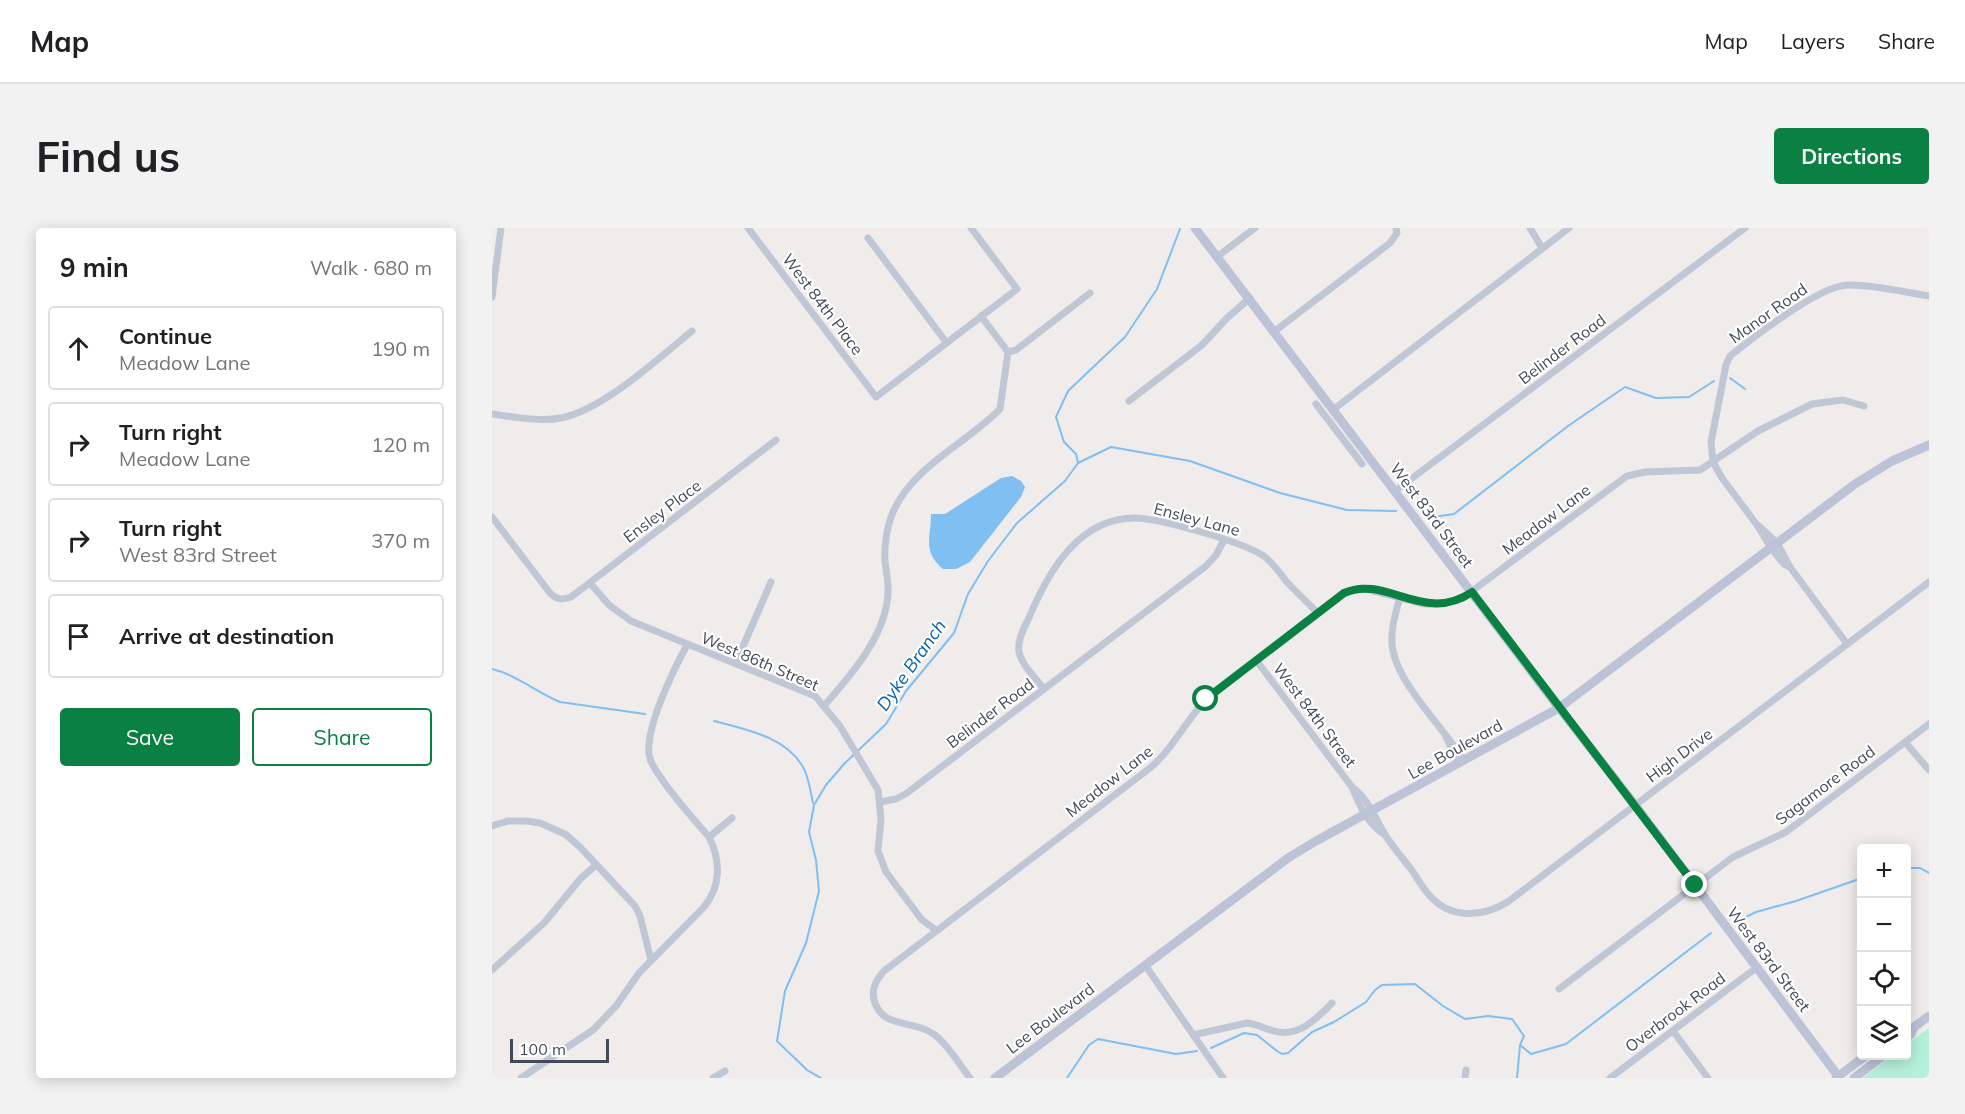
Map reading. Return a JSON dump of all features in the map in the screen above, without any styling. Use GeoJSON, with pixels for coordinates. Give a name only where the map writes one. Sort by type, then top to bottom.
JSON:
{"type":"FeatureCollection","features":[{"type":"Feature","properties":{"kind":"street"},"geometry":{"type":"LineString","coordinates":[[492,297],[501,228]]}},
{"type":"Feature","properties":{"kind":"street","name":"West 84th Place"},"geometry":{"type":"LineString","coordinates":[[748,228],[876,397],[946,342]]}},
{"type":"Feature","properties":{"kind":"street"},"geometry":{"type":"LineString","coordinates":[[868,238],[946,342],[1017,289],[971,228]]}},
{"type":"Feature","properties":{"kind":"street","name":"West 83rd Street"},"geometry":{"type":"LineString","coordinates":[[1195,228],[1635,805],[1838,1077]]}},
{"type":"Feature","properties":{"kind":"street"},"geometry":{"type":"LineString","coordinates":[[1218,256],[1255,228]]}},
{"type":"Feature","properties":{"kind":"street"},"geometry":{"type":"LineString","coordinates":[[1275,331],[1390,243],[1397,233],[1396,228]]}},
{"type":"Feature","properties":{"kind":"street"},"geometry":{"type":"LineString","coordinates":[[1530,228],[1542,248]]}},
{"type":"Feature","properties":{"kind":"street"},"geometry":{"type":"LineString","coordinates":[[1334,409],[1569,228]]}},
{"type":"Feature","properties":{"kind":"street","name":"Belinder Road"},"geometry":{"type":"LineString","coordinates":[[1395,491],[1745,228]]}},
{"type":"Feature","properties":{"kind":"street","name":"Manor Road"},"geometry":{"type":"LineString","coordinates":[[1713,462],[1710,442],[1726,365],[1730,356],[1814,297],[1833,287],[1855,285],[1929,296]]}},
{"type":"Feature","properties":{"kind":"street"},"geometry":{"type":"LineString","coordinates":[[1008,352],[1016,350],[1090,293]]}},
{"type":"Feature","properties":{"kind":"street"},"geometry":{"type":"LineString","coordinates":[[1129,401],[1202,345],[1227,318],[1250,298]]}},
{"type":"Feature","properties":{"kind":"street"},"geometry":{"type":"LineString","coordinates":[[824,706],[855,671],[882,621],[888,593],[885,549],[893,511],[921,474],[1000,409],[1008,352],[981,316]]}},
{"type":"Feature","properties":{"kind":"street"},"geometry":{"type":"LineString","coordinates":[[492,414],[548,419],[575,414],[607,398],[692,331]]}},
{"type":"Feature","properties":{"kind":"street","name":"Meadow Lane"},"geometry":{"type":"LineString","coordinates":[[970,1078],[935,1035],[917,1026],[892,1022],[879,1010],[873,994],[877,978],[936,930],[1159,760],[1206,699],[1344,593],[1355,588],[1376,590],[1424,604],[1447,603],[1464,597],[1627,476],[1646,472],[1700,470],[1758,431],[1812,404],[1843,400],[1864,406]]}},
{"type":"Feature","properties":{"kind":"street"},"geometry":{"type":"LineString","coordinates":[[1316,404],[1362,464]]}},
{"type":"Feature","properties":{"kind":"street","name":"Ensley Place"},"geometry":{"type":"LineString","coordinates":[[492,517],[550,593],[555,598],[563,600],[590,583],[776,440]]}},
{"type":"Feature","properties":{"kind":"street","name":"Lee Boulevard"},"geometry":{"type":"LineString","coordinates":[[995,1078],[1288,858],[1559,708],[1871,473],[1929,445]]}},
{"type":"Feature","properties":{"kind":"street"},"geometry":{"type":"LineString","coordinates":[[1713,462],[1722,478],[1847,644]]}},
{"type":"Feature","properties":{"kind":"street","name":"Ensley Lane"},"geometry":{"type":"LineString","coordinates":[[1044,689],[1021,659],[1019,644],[1046,579],[1077,541],[1102,525],[1119,520],[1134,518],[1157,521],[1247,547],[1267,559],[1318,613]]}},
{"type":"Feature","properties":{"kind":"street","name":"Belinder Road"},"geometry":{"type":"LineString","coordinates":[[880,802],[896,799],[907,793],[1206,566],[1216,555],[1224,540]]}},
{"type":"Feature","properties":{"kind":"street"},"geometry":{"type":"LineString","coordinates":[[737,664],[771,582]]}},
{"type":"Feature","properties":{"kind":"street","name":"High Drive"},"geometry":{"type":"LineString","coordinates":[[1435,901],[1451,910],[1465,914],[1479,914],[1499,908],[1929,582]]}},
{"type":"Feature","properties":{"kind":"street","name":"West 86th Street"},"geometry":{"type":"LineString","coordinates":[[590,583],[609,605],[625,618],[815,696],[848,738],[878,790],[880,802]]}},
{"type":"Feature","properties":{"kind":"street"},"geometry":{"type":"LineString","coordinates":[[1400,597],[1392,633],[1394,656],[1407,680],[1462,763]]}},
{"type":"Feature","properties":{"kind":"street"},"geometry":{"type":"LineString","coordinates":[[520,1078],[593,1030],[616,1006],[639,973],[709,901],[715,886],[718,870],[715,850],[708,837],[655,768],[648,749],[651,731],[675,668],[687,645]]}},
{"type":"Feature","properties":{"kind":"street","name":"West 84th Street"},"geometry":{"type":"LineString","coordinates":[[1256,660],[1352,787],[1360,794],[1370,813],[1435,901]]}},
{"type":"Feature","properties":{"kind":"street","name":"Sagamore Road"},"geometry":{"type":"LineString","coordinates":[[1559,989],[1695,885],[1743,851],[1786,832],[1929,724]]}},
{"type":"Feature","properties":{"kind":"street"},"geometry":{"type":"LineString","coordinates":[[1905,742],[1929,770]]}},
{"type":"Feature","properties":{"kind":"street"},"geometry":{"type":"LineString","coordinates":[[880,802],[881,819],[877,842],[881,862],[886,873],[922,920],[936,930]]}},
{"type":"Feature","properties":{"kind":"street"},"geometry":{"type":"LineString","coordinates":[[708,837],[732,818]]}},
{"type":"Feature","properties":{"kind":"street"},"geometry":{"type":"LineString","coordinates":[[492,826],[515,820],[534,821],[565,834],[635,906],[640,916],[651,960]]}},
{"type":"Feature","properties":{"kind":"street"},"geometry":{"type":"LineString","coordinates":[[492,970],[544,923],[581,878],[596,864]]}},
{"type":"Feature","properties":{"kind":"street"},"geometry":{"type":"LineString","coordinates":[[1145,965],[1223,1078]]}},
{"type":"Feature","properties":{"kind":"street","name":"Overbrook Road"},"geometry":{"type":"LineString","coordinates":[[1610,1078],[1756,968]]}},
{"type":"Feature","properties":{"kind":"street"},"geometry":{"type":"LineString","coordinates":[[1193,1035],[1247,1023],[1274,1031],[1296,1032],[1332,1003]]}},
{"type":"Feature","properties":{"kind":"street"},"geometry":{"type":"LineString","coordinates":[[1911,1026],[1929,1016]]}},
{"type":"Feature","properties":{"kind":"street"},"geometry":{"type":"LineString","coordinates":[[1673,1031],[1708,1078]]}},
{"type":"Feature","properties":{"kind":"street"},"geometry":{"type":"LineString","coordinates":[[1838,1077],[1860,1060]]}},
{"type":"Feature","properties":{"kind":"street"},"geometry":{"type":"LineString","coordinates":[[1854,1078],[1879,1060]]}},
{"type":"Feature","properties":{"kind":"street"},"geometry":{"type":"LineString","coordinates":[[713,1078],[725,1071]]}},
{"type":"Feature","properties":{"kind":"green space"},"geometry":{"type":"Polygon","coordinates":[[[1929,1028],[1929,1078],[1863,1078],[1887,1060],[1911,1060],[1911,1041],[1929,1028]]]}},
{"type":"Feature","properties":{"kind":"water"},"geometry":{"type":"Polygon","coordinates":[[[1012,476],[1021,481],[1025,487],[1021,497],[970,562],[956,569],[943,569],[936,562],[930,550],[931,514],[945,514],[1001,478],[1012,476]]]}},
{"type":"Feature","properties":{"kind":"waterway","name":"Dyke Branch"},"geometry":{"type":"LineString","coordinates":[[821,1078],[807,1070],[777,1041],[785,991],[806,943],[819,891],[816,860],[809,832],[814,805],[826,785],[844,764],[886,724],[906,691],[954,633],[968,594],[988,561],[1017,523],[1065,481],[1078,463],[1076,454],[1064,442],[1056,417],[1068,391],[1125,337],[1157,289],[1180,229]]}},
{"type":"Feature","properties":{"kind":"waterway"},"geometry":{"type":"LineString","coordinates":[[1730,378],[1745,389]]}},
{"type":"Feature","properties":{"kind":"waterway"},"geometry":{"type":"LineString","coordinates":[[1433,517],[1454,514],[1568,426],[1625,387],[1656,398],[1689,397],[1714,381]]}},
{"type":"Feature","properties":{"kind":"waterway"},"geometry":{"type":"LineString","coordinates":[[1078,463],[1111,447],[1190,461],[1280,493],[1347,510],[1396,511]]}},
{"type":"Feature","properties":{"kind":"waterway"},"geometry":{"type":"LineString","coordinates":[[492,669],[510,675],[560,702],[645,714]]}},
{"type":"Feature","properties":{"kind":"waterway"},"geometry":{"type":"LineString","coordinates":[[714,721],[766,737],[789,750],[805,771],[813,803]]}},
{"type":"Feature","properties":{"kind":"waterway"},"geometry":{"type":"LineString","coordinates":[[1911,868],[1920,868],[1929,873]]}},
{"type":"Feature","properties":{"kind":"waterway"},"geometry":{"type":"LineString","coordinates":[[1738,921],[1756,912],[1857,880]]}},
{"type":"Feature","properties":{"kind":"waterway"},"geometry":{"type":"LineString","coordinates":[[1211,1048],[1244,1033],[1257,1035],[1282,1054],[1288,1053],[1312,1032],[1334,1022],[1366,1002],[1382,985],[1415,984],[1443,1006],[1465,1019],[1488,1016],[1512,1019],[1524,1036],[1520,1045],[1531,1054],[1566,1044],[1711,933]]}},
{"type":"Feature","properties":{"kind":"waterway"},"geometry":{"type":"LineString","coordinates":[[1067,1078],[1089,1045],[1098,1039],[1176,1054],[1197,1051]]}},
{"type":"Feature","properties":{"kind":"waterway"},"geometry":{"type":"LineString","coordinates":[[1517,1078],[1520,1045]]}},
{"type":"Feature","properties":{"kind":"route"},"geometry":{"type":"LineString","coordinates":[[1206,699],[1344,593],[1355,588],[1376,590],[1424,604],[1447,603],[1472,592],[1695,885]]}}]}
